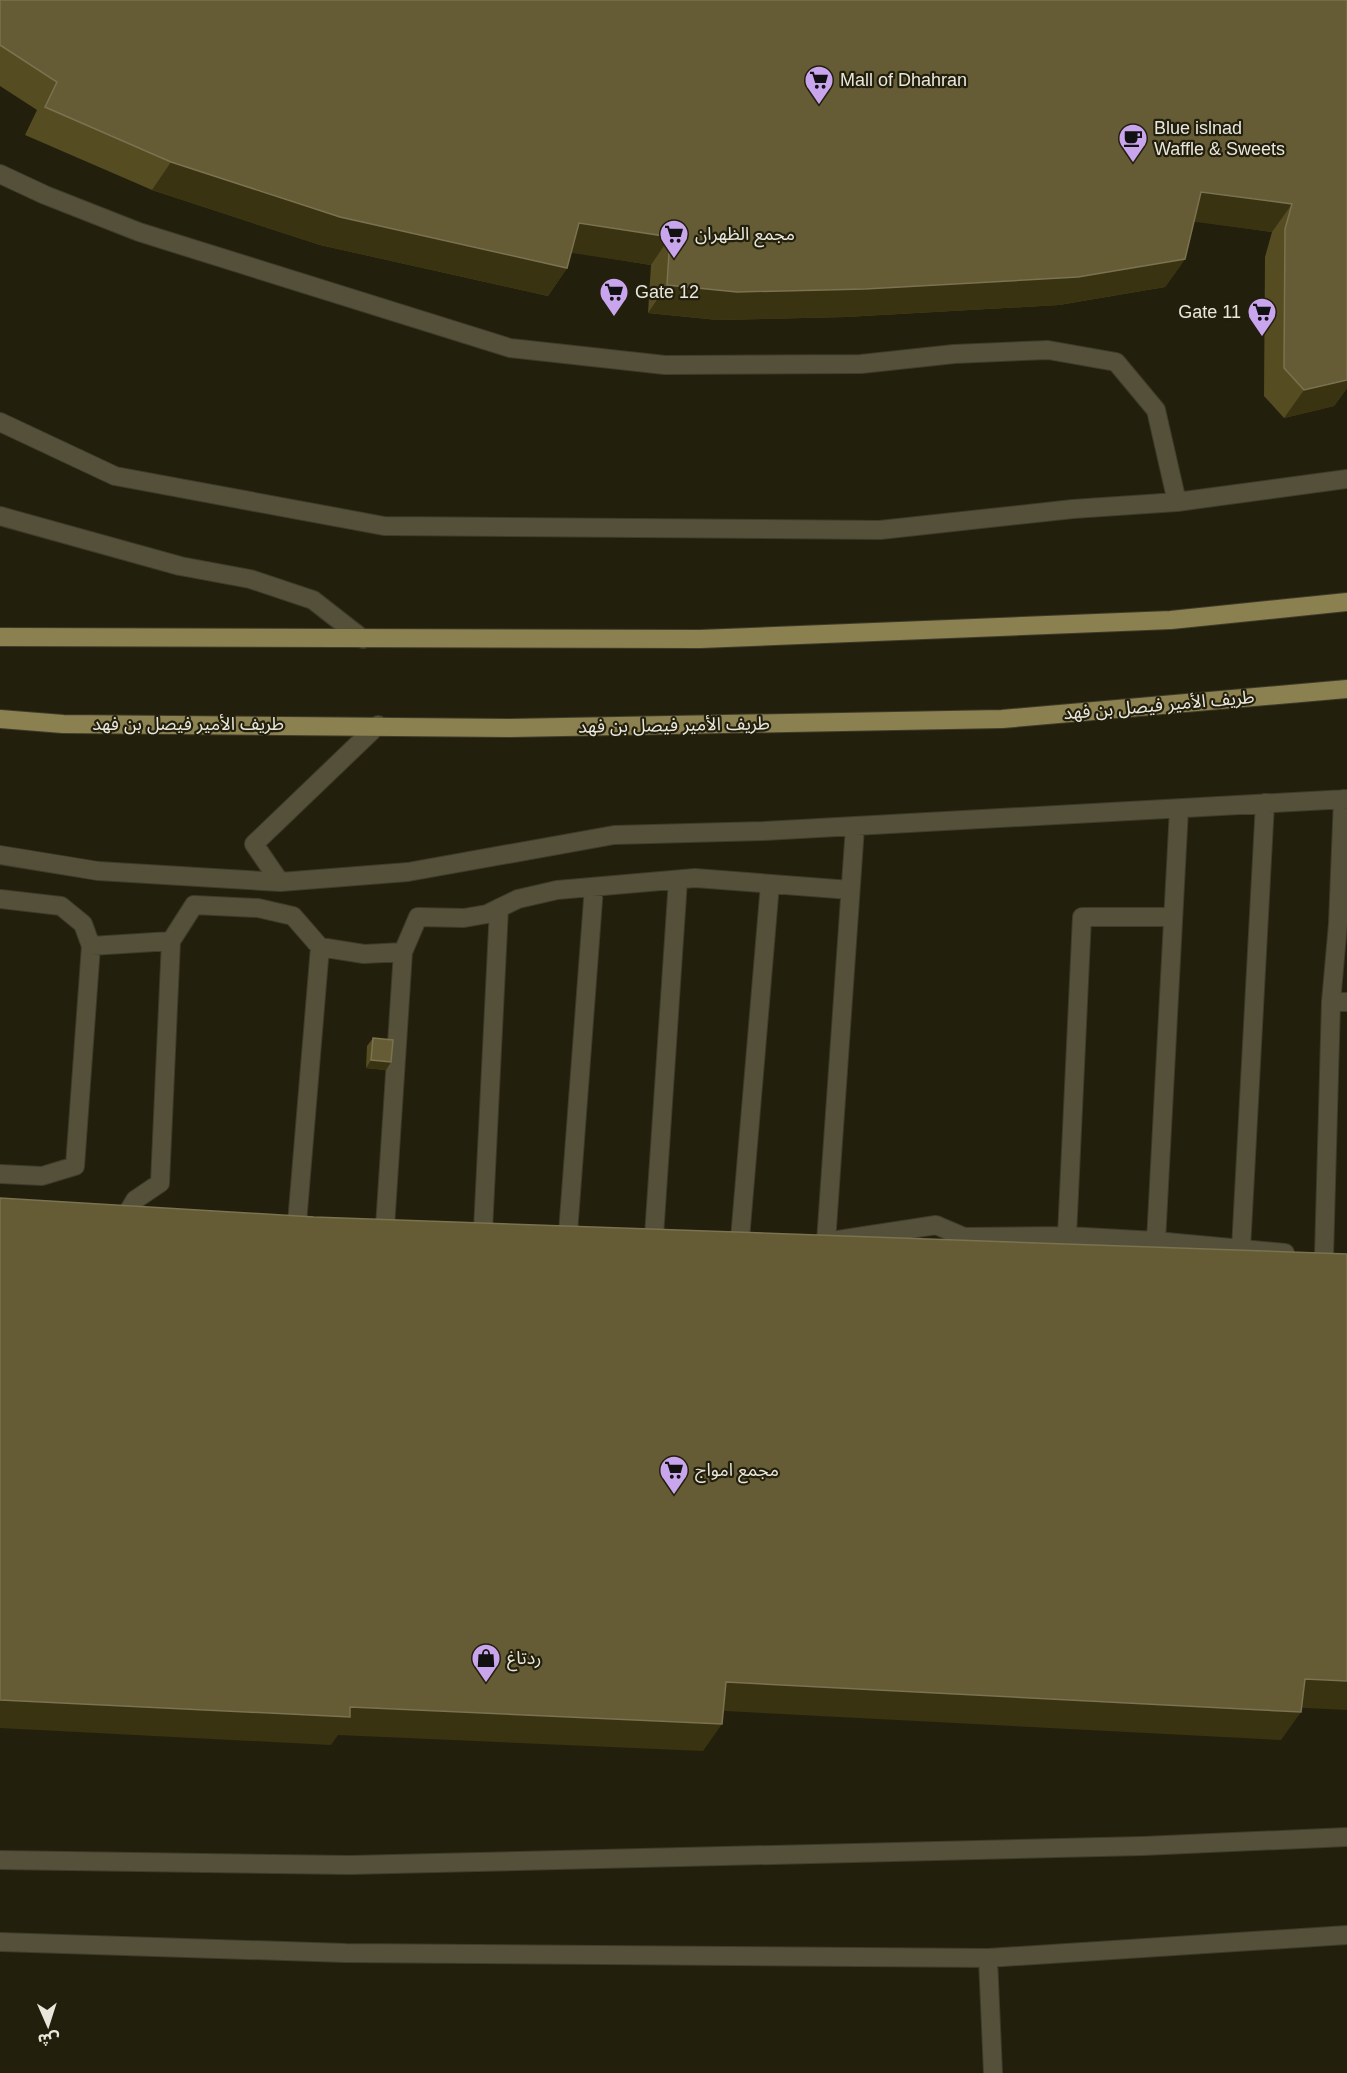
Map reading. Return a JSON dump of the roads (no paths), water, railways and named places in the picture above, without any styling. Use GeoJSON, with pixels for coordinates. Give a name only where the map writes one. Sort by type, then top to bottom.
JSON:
{"type":"FeatureCollection","features":[{"type":"Feature","properties":{"kind":"main road"},"geometry":{"type":"LineString","coordinates":[[0,637],[700,639],[1171,620],[1347,602]]}},
{"type":"Feature","properties":{"kind":"main road","name":"طريف الأمير فيصل بن فهد"},"geometry":{"type":"LineString","coordinates":[[0,719],[63,724],[510,728],[1002,719],[1347,689]]}},
{"type":"Feature","properties":{"kind":"street"},"geometry":{"type":"LineString","coordinates":[[0,174],[45,195],[139,232],[510,348],[665,365],[861,364],[954,354],[1048,350],[1116,362],[1156,410],[1177,502]]}},
{"type":"Feature","properties":{"kind":"street"},"geometry":{"type":"LineString","coordinates":[[0,422],[116,476],[384,526],[880,530],[1073,508],[1177,502],[1347,479]]}},
{"type":"Feature","properties":{"kind":"street"},"geometry":{"type":"LineString","coordinates":[[0,516],[180,566],[250,579],[313,600],[363,639]]}},
{"type":"Feature","properties":{"kind":"street"},"geometry":{"type":"LineString","coordinates":[[280,882],[254,844],[378,726]]}},
{"type":"Feature","properties":{"kind":"street"},"geometry":{"type":"LineString","coordinates":[[0,855],[98,871],[280,882],[408,872],[614,835],[764,831],[1345,799],[1338,924],[1339,1002],[1312,1255]]}},
{"type":"Feature","properties":{"kind":"street"},"geometry":{"type":"LineString","coordinates":[[1241,1249],[1265,803]]}},
{"type":"Feature","properties":{"kind":"street"},"geometry":{"type":"LineString","coordinates":[[1156,1241],[1179,809]]}},
{"type":"Feature","properties":{"kind":"street"},"geometry":{"type":"LineString","coordinates":[[826,1242],[855,826]]}},
{"type":"Feature","properties":{"kind":"street"},"geometry":{"type":"LineString","coordinates":[[385,1227],[403,952],[418,916],[464,918],[487,914],[518,899],[557,890],[678,880],[695,879],[850,890]]}},
{"type":"Feature","properties":{"kind":"street"},"geometry":{"type":"LineString","coordinates":[[654,1236],[678,880]]}},
{"type":"Feature","properties":{"kind":"street"},"geometry":{"type":"LineString","coordinates":[[740,1239],[770,884]]}},
{"type":"Feature","properties":{"kind":"street"},"geometry":{"type":"LineString","coordinates":[[568,1233],[594,887]]}},
{"type":"Feature","properties":{"kind":"street"},"geometry":{"type":"LineString","coordinates":[[0,899],[61,906],[83,924],[90,946],[75,1166],[42,1176],[0,1174]]}},
{"type":"Feature","properties":{"kind":"street"},"geometry":{"type":"LineString","coordinates":[[125,1217],[135,1200],[160,1183],[171,942],[194,905],[258,908],[293,916],[320,947],[364,954],[403,952]]}},
{"type":"Feature","properties":{"kind":"street"},"geometry":{"type":"LineString","coordinates":[[483,1230],[499,908]]}},
{"type":"Feature","properties":{"kind":"street"},"geometry":{"type":"LineString","coordinates":[[1067,1236],[1082,917],[1173,917]]}},
{"type":"Feature","properties":{"kind":"street"},"geometry":{"type":"LineString","coordinates":[[90,946],[171,942]]}},
{"type":"Feature","properties":{"kind":"street"},"geometry":{"type":"LineString","coordinates":[[297,1223],[320,947]]}},
{"type":"Feature","properties":{"kind":"street"},"geometry":{"type":"LineString","coordinates":[[102,1216],[148,1218]]}},
{"type":"Feature","properties":{"kind":"street"},"geometry":{"type":"LineString","coordinates":[[274,1222],[319,1224]]}},
{"type":"Feature","properties":{"kind":"street"},"geometry":{"type":"LineString","coordinates":[[804,1242],[826,1242],[936,1225],[964,1237],[1067,1236],[1156,1241],[1347,1258]]}},
{"type":"Feature","properties":{"kind":"street"},"geometry":{"type":"LineString","coordinates":[[363,1226],[407,1227]]}},
{"type":"Feature","properties":{"kind":"street"},"geometry":{"type":"LineString","coordinates":[[461,1229],[504,1231]]}},
{"type":"Feature","properties":{"kind":"street"},"geometry":{"type":"LineString","coordinates":[[547,1232],[589,1234]]}},
{"type":"Feature","properties":{"kind":"street"},"geometry":{"type":"LineString","coordinates":[[632,1235],[675,1237]]}},
{"type":"Feature","properties":{"kind":"street"},"geometry":{"type":"LineString","coordinates":[[719,1239],[762,1240]]}},
{"type":"Feature","properties":{"kind":"street"},"geometry":{"type":"LineString","coordinates":[[0,1860],[362,1864],[1143,1846],[1347,1838]]}},
{"type":"Feature","properties":{"kind":"street"},"geometry":{"type":"LineString","coordinates":[[0,1942],[345,1953],[988,1958],[1347,1935]]}},
{"type":"Feature","properties":{"kind":"street"},"geometry":{"type":"LineString","coordinates":[[988,1958],[993,2073]]}},
{"type":"Feature","properties":{"kind":"place","name":"Mall of Dhahran"},"geometry":{"type":"Point","coordinates":[819,106]}},
{"type":"Feature","properties":{"kind":"place","name":"Blue islnad Waffle & Sweets"},"geometry":{"type":"Point","coordinates":[1133,164]}},
{"type":"Feature","properties":{"kind":"place","name":"مجمع الظهران"},"geometry":{"type":"Point","coordinates":[674,260]}},
{"type":"Feature","properties":{"kind":"place","name":"Gate 12"},"geometry":{"type":"Point","coordinates":[614,318]}},
{"type":"Feature","properties":{"kind":"place","name":"Gate 11"},"geometry":{"type":"Point","coordinates":[1262,338]}},
{"type":"Feature","properties":{"kind":"place","name":"مجمع امواج"},"geometry":{"type":"Point","coordinates":[674,1496]}},
{"type":"Feature","properties":{"kind":"place","name":"ردتاغ"},"geometry":{"type":"Point","coordinates":[486,1684]}}]}
